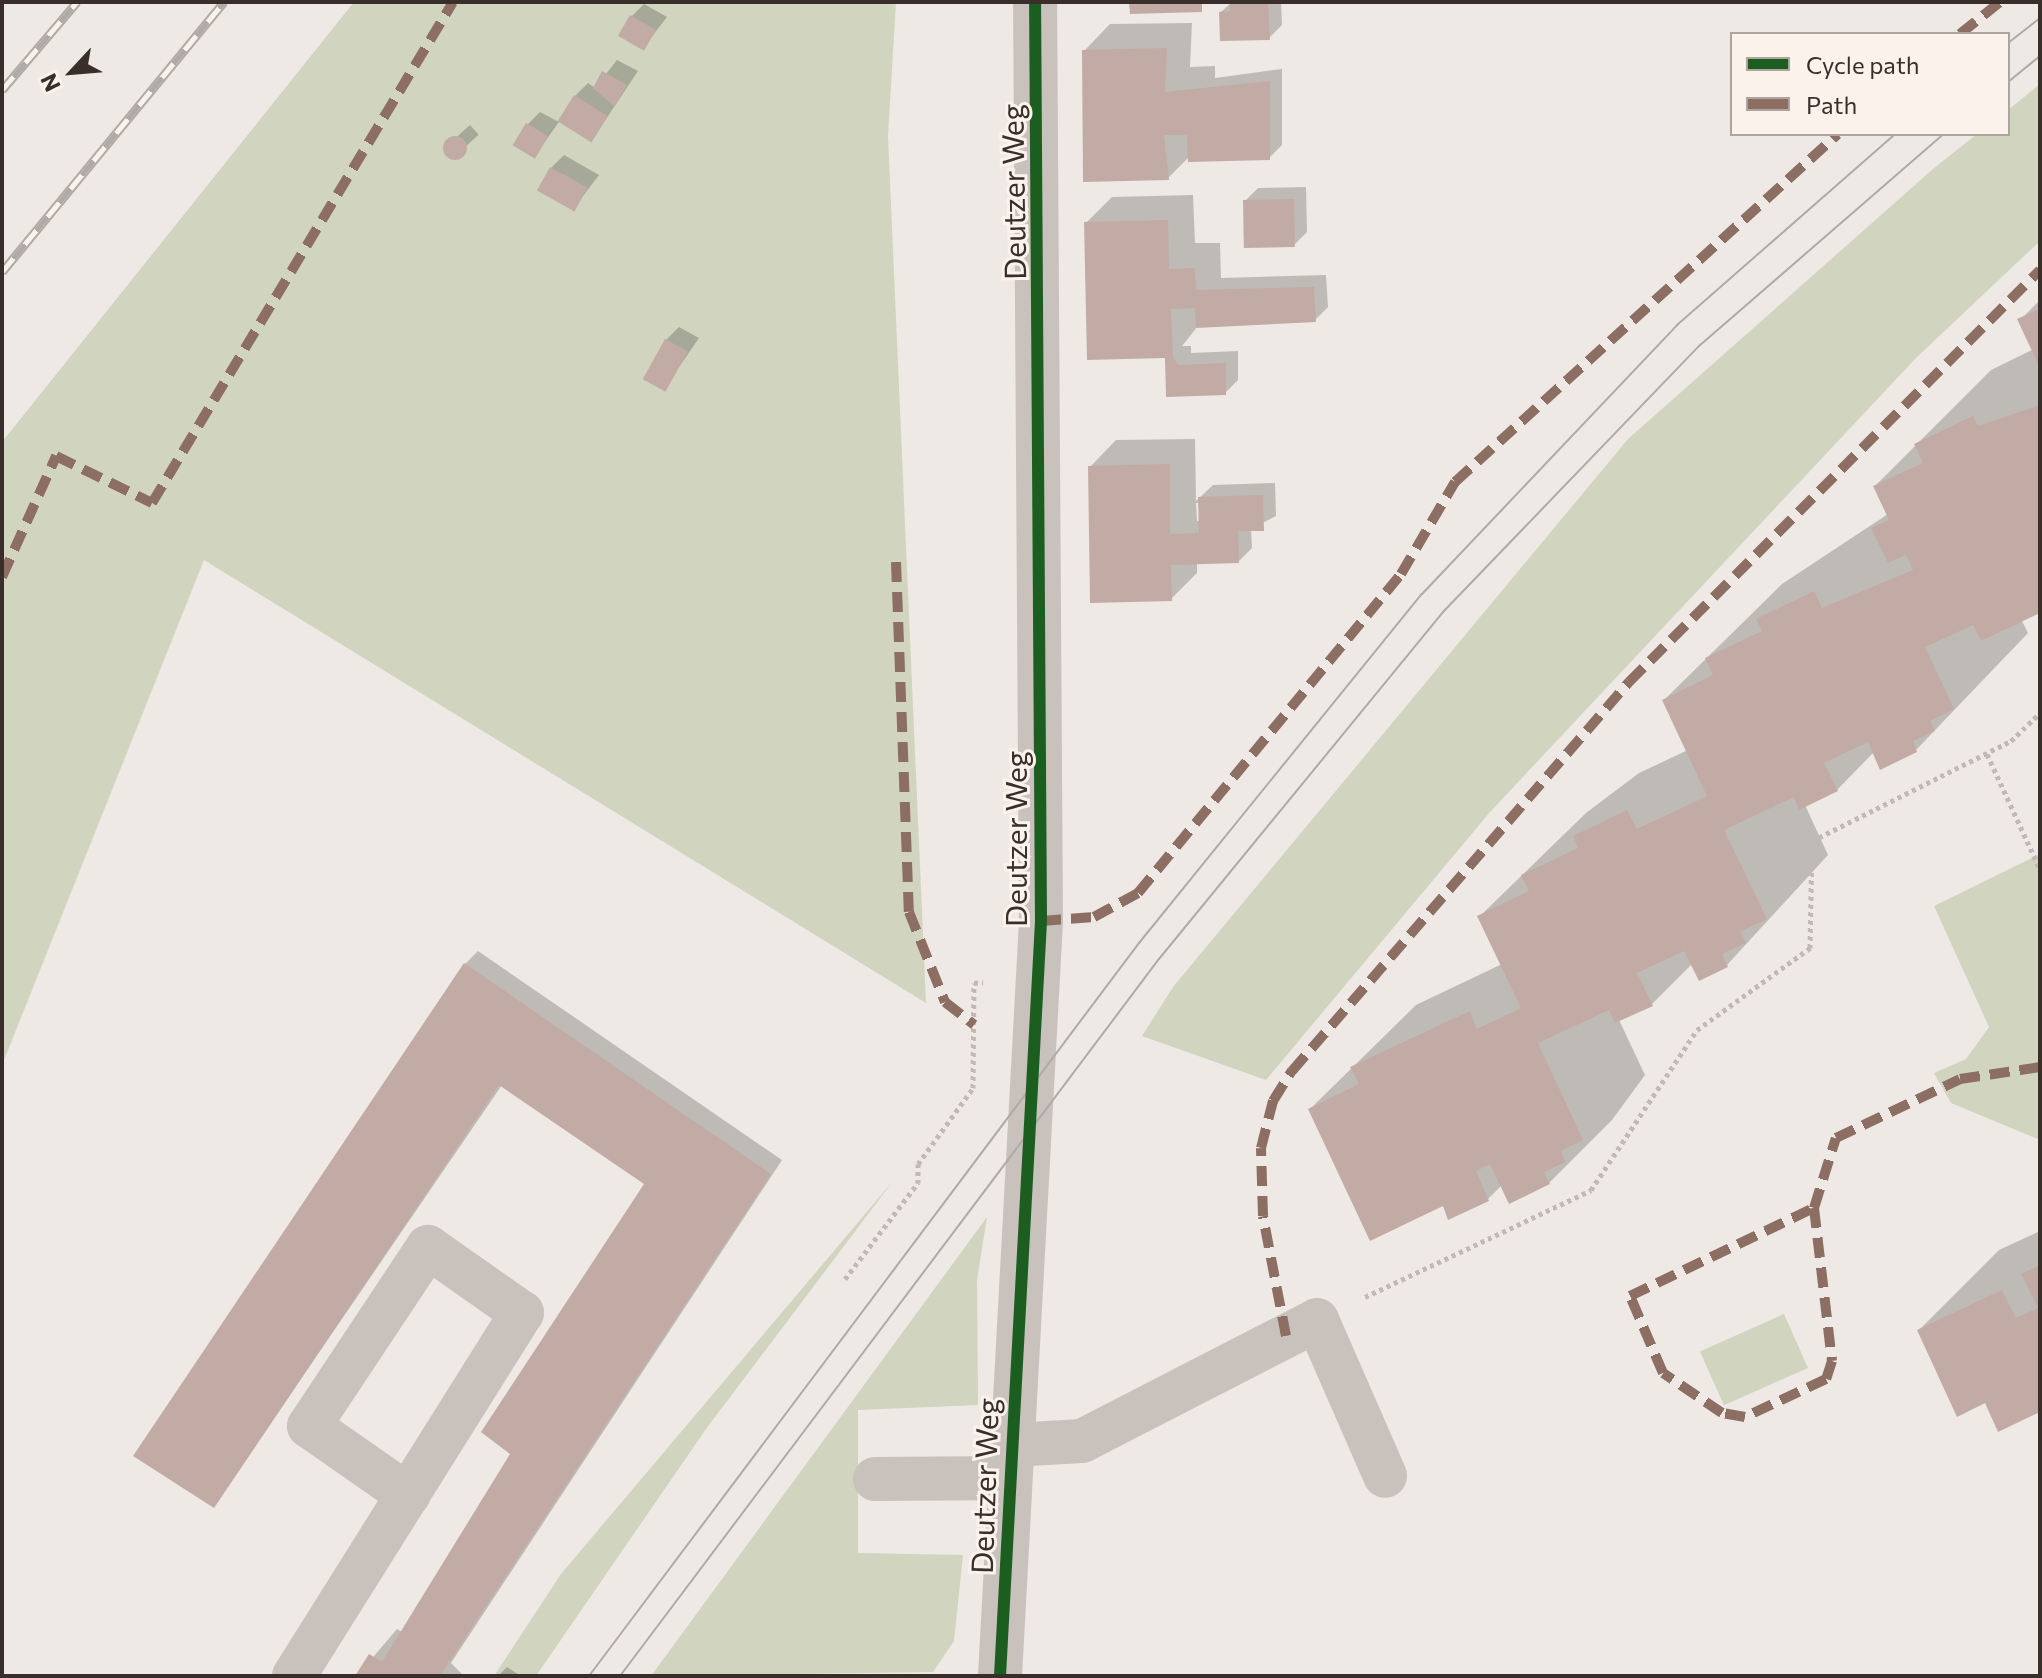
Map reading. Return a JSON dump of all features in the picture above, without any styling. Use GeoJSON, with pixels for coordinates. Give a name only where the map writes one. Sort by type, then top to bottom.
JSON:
{"type":"FeatureCollection","features":[{"type":"Feature","properties":{"kind":"street","name":"Deutzer Weg"},"geometry":{"type":"LineString","coordinates":[[1000,1676],[1039,979],[1043,393],[1035,2]]}},
{"type":"Feature","properties":{"kind":"street"},"geometry":{"type":"LineString","coordinates":[[294,1676],[408,1495],[522,1313],[428,1247],[309,1426],[408,1495]]}},
{"type":"Feature","properties":{"kind":"street"},"geometry":{"type":"LineString","coordinates":[[875,1479],[1010,1462],[1082,1441],[1317,1320],[1385,1476]]}},
{"type":"Feature","properties":{"kind":"path"},"geometry":{"type":"LineString","coordinates":[[1317,1320],[1591,1190],[1697,1030],[1810,948],[1812,841],[1987,753],[2040,713]]}},
{"type":"Feature","properties":{"kind":"path"},"geometry":{"type":"LineString","coordinates":[[1987,753],[2040,869]]}},
{"type":"Feature","properties":{"kind":"path"},"geometry":{"type":"LineString","coordinates":[[845,1279],[918,1183],[918,1164],[973,1088],[974,983],[1039,979]]}},
{"type":"Feature","properties":{"kind":"green space"},"geometry":{"type":"Polygon","coordinates":[[[354,2],[896,2],[888,136],[926,1003],[204,560],[2,1065],[2,442],[354,2]]]}},
{"type":"Feature","properties":{"kind":"green space"},"geometry":{"type":"Polygon","coordinates":[[[2040,84],[2040,241],[1916,358],[1490,812],[1266,1080],[1142,1036],[1173,987],[1628,439],[1933,169],[1974,136],[2010,136],[2010,108],[2040,84]]]}},
{"type":"Feature","properties":{"kind":"green space"},"geometry":{"type":"Polygon","coordinates":[[[2040,854],[2040,1140],[1951,1103],[1934,1073],[1966,1059],[1989,1027],[1934,906],[2040,854]]]}},
{"type":"Feature","properties":{"kind":"green space"},"geometry":{"type":"Polygon","coordinates":[[[893,1181],[706,1429],[536,1676],[494,1676],[561,1574],[893,1181]]]}},
{"type":"Feature","properties":{"kind":"green space"},"geometry":{"type":"Polygon","coordinates":[[[987,1217],[977,1280],[978,1405],[858,1410],[858,1553],[963,1555],[954,1641],[933,1672],[651,1676],[987,1217]]]}},
{"type":"Feature","properties":{"kind":"green space"},"geometry":{"type":"Polygon","coordinates":[[[1784,1314],[1808,1368],[1724,1405],[1700,1351],[1784,1314]]]}},
{"type":"Feature","properties":{"kind":"building"},"geometry":{"type":"Polygon","coordinates":[[[1129,2],[1202,2],[1202,12],[1130,14],[1129,2]]]}},
{"type":"Feature","properties":{"kind":"building"},"geometry":{"type":"Polygon","coordinates":[[[1230,2],[1268,2],[1270,40],[1220,41],[1219,12],[1230,11],[1230,2]]]}},
{"type":"Feature","properties":{"kind":"building"},"geometry":{"type":"Polygon","coordinates":[[[630,15],[656,30],[644,51],[618,36],[630,15]]]}},
{"type":"Feature","properties":{"kind":"building"},"geometry":{"type":"Polygon","coordinates":[[[1167,48],[1165,92],[1270,81],[1270,160],[1188,162],[1187,135],[1164,135],[1169,180],[1083,182],[1082,50],[1167,48]]]}},
{"type":"Feature","properties":{"kind":"building"},"geometry":{"type":"Polygon","coordinates":[[[602,71],[627,85],[614,106],[593,88],[602,71]]]}},
{"type":"Feature","properties":{"kind":"building"},"geometry":{"type":"Polygon","coordinates":[[[574,95],[608,116],[591,142],[558,121],[574,95]]]}},
{"type":"Feature","properties":{"kind":"building"},"geometry":{"type":"Polygon","coordinates":[[[526,123],[548,136],[535,159],[513,145],[526,123]]]}},
{"type":"Feature","properties":{"kind":"building"},"geometry":{"type":"Polygon","coordinates":[[[450,136],[460,136],[467,143],[467,153],[460,160],[450,160],[443,153],[443,143],[450,136]]]}},
{"type":"Feature","properties":{"kind":"building"},"geometry":{"type":"Polygon","coordinates":[[[550,167],[588,188],[575,211],[537,191],[550,167]]]}},
{"type":"Feature","properties":{"kind":"building"},"geometry":{"type":"Polygon","coordinates":[[[1294,199],[1295,247],[1244,248],[1243,200],[1294,199]]]}},
{"type":"Feature","properties":{"kind":"building"},"geometry":{"type":"Polygon","coordinates":[[[1168,220],[1169,269],[1195,268],[1196,290],[1314,287],[1316,322],[1196,328],[1195,308],[1171,309],[1173,358],[1179,365],[1226,363],[1226,395],[1166,397],[1165,358],[1087,360],[1084,222],[1168,220]]]}},
{"type":"Feature","properties":{"kind":"building"},"geometry":{"type":"Polygon","coordinates":[[[2040,309],[2040,368],[2017,319],[2040,309]]]}},
{"type":"Feature","properties":{"kind":"building"},"geometry":{"type":"Polygon","coordinates":[[[665,339],[688,352],[665,392],[643,379],[665,339]]]}},
{"type":"Feature","properties":{"kind":"building"},"geometry":{"type":"Polygon","coordinates":[[[2040,405],[2040,613],[1981,641],[1973,625],[1925,647],[1954,709],[1930,721],[1935,731],[1913,741],[1917,752],[1880,770],[1868,742],[1824,763],[1838,791],[1799,810],[1794,797],[1724,830],[1767,919],[1740,932],[1746,943],[1722,954],[1728,967],[1699,981],[1684,951],[1637,973],[1653,1006],[1615,1023],[1609,1010],[1538,1043],[1583,1140],[1561,1151],[1565,1162],[1544,1172],[1550,1184],[1509,1204],[1490,1164],[1476,1171],[1489,1201],[1448,1220],[1443,1206],[1370,1241],[1308,1109],[1359,1084],[1350,1067],[1470,1011],[1477,1029],[1521,1008],[1477,916],[1529,891],[1521,875],[1578,848],[1573,836],[1627,810],[1637,829],[1707,796],[1662,700],[1713,675],[1705,658],[1762,631],[1756,619],[1814,591],[1822,608],[1913,570],[1906,555],[1888,563],[1871,528],[1889,520],[1873,486],[1923,463],[1914,444],[1973,416],[1978,426],[2040,405]]]}},
{"type":"Feature","properties":{"kind":"building"},"geometry":{"type":"Polygon","coordinates":[[[1170,464],[1170,534],[1199,533],[1198,497],[1226,496],[1263,495],[1264,531],[1238,531],[1239,563],[1171,565],[1172,601],[1090,603],[1088,466],[1170,464]]]}},
{"type":"Feature","properties":{"kind":"building"},"geometry":{"type":"Polygon","coordinates":[[[464,963],[771,1174],[440,1676],[355,1676],[369,1654],[382,1662],[510,1454],[481,1432],[644,1184],[499,1085],[214,1508],[133,1456],[464,963]]]}},
{"type":"Feature","properties":{"kind":"building"},"geometry":{"type":"Polygon","coordinates":[[[2040,1265],[2040,1412],[1998,1432],[1985,1403],[1957,1417],[1917,1330],[2002,1290],[2016,1318],[2038,1308],[2021,1274],[2040,1265]]]}},
{"type":"Feature","properties":{"kind":"tram line"},"geometry":{"type":"LineString","coordinates":[[2010,41],[2040,18]]}},
{"type":"Feature","properties":{"kind":"tram line"},"geometry":{"type":"LineString","coordinates":[[2010,80],[2040,56]]}},
{"type":"Feature","properties":{"kind":"tram line"},"geometry":{"type":"LineString","coordinates":[[589,1676],[1139,943],[1422,594],[1677,325],[1893,136]]}},
{"type":"Feature","properties":{"kind":"tram line"},"geometry":{"type":"LineString","coordinates":[[620,1676],[1159,959],[1443,612],[1699,346],[1942,136]]}},
{"type":"Feature","properties":{"kind":"railway"},"geometry":{"type":"LineString","coordinates":[[2,90],[77,2]]}},
{"type":"Feature","properties":{"kind":"railway"},"geometry":{"type":"LineString","coordinates":[[2,272],[224,2]]}},
{"type":"Feature","properties":{"kind":"marked path"},"geometry":{"type":"LineString","coordinates":[[2,577],[56,456],[152,503],[453,2]]}},
{"type":"Feature","properties":{"kind":"marked path"},"geometry":{"type":"LineString","coordinates":[[1962,32],[2000,2]]}},
{"type":"Feature","properties":{"kind":"marked path"},"geometry":{"type":"LineString","coordinates":[[1041,921],[1094,917],[1138,893],[1401,574],[1455,482],[1836,136]]}},
{"type":"Feature","properties":{"kind":"marked path"},"geometry":{"type":"LineString","coordinates":[[1286,1336],[1263,1216],[1261,1148],[1273,1101],[1292,1071],[1629,682],[2040,270]]}},
{"type":"Feature","properties":{"kind":"marked path"},"geometry":{"type":"LineString","coordinates":[[896,562],[909,912],[945,1002],[974,1025]]}},
{"type":"Feature","properties":{"kind":"marked path"},"geometry":{"type":"LineString","coordinates":[[1814,1208],[1832,1361],[1826,1379],[1745,1417],[1722,1413],[1663,1373],[1630,1296],[1814,1208],[1836,1138],[1960,1079],[2040,1067]]}},
{"type":"Feature","properties":{"kind":"cycle path"},"geometry":{"type":"LineString","coordinates":[[1000,1676],[1041,921],[1035,2]]}}]}
